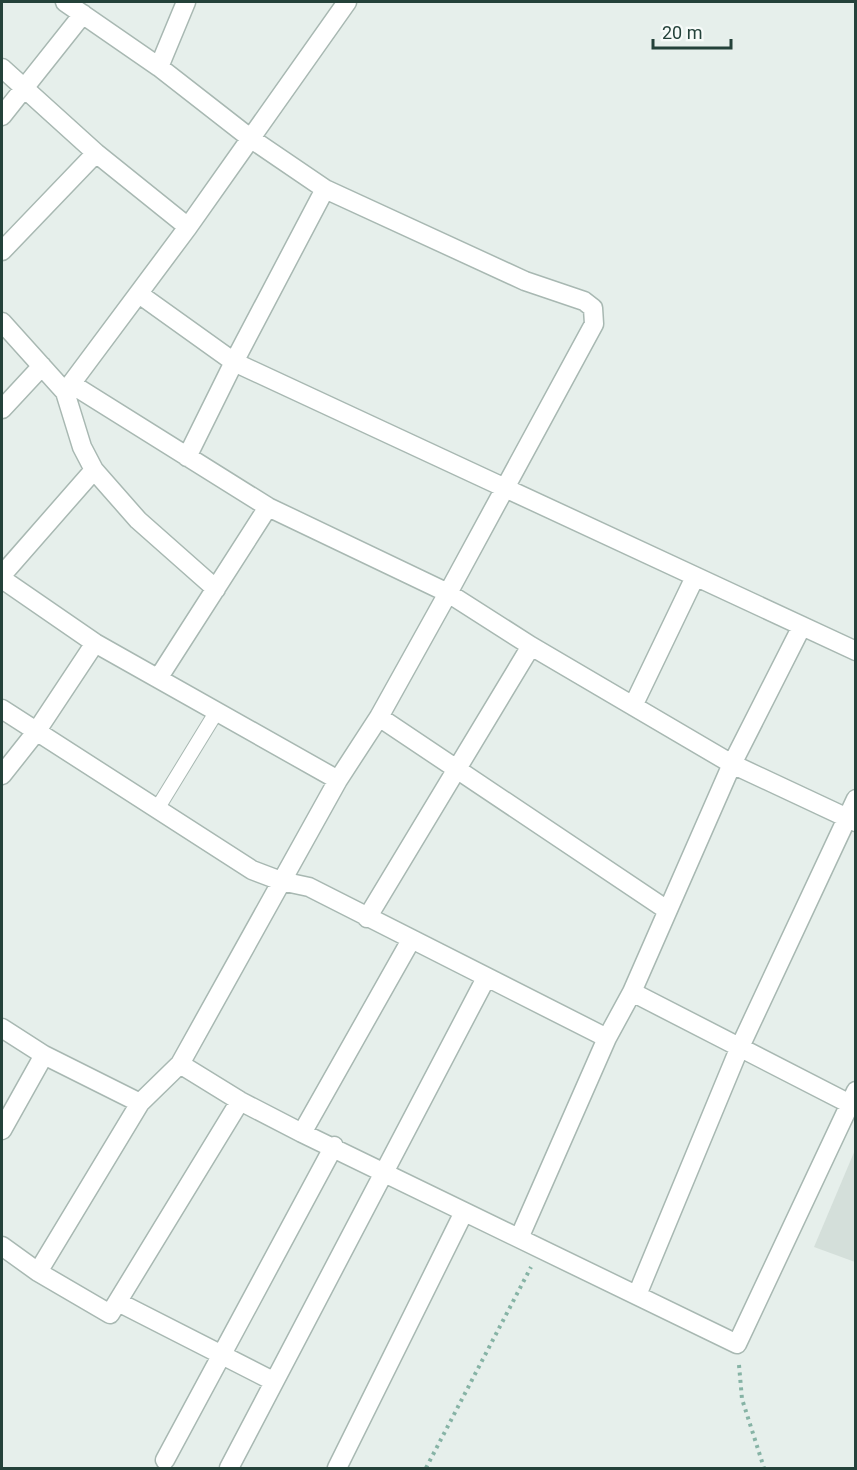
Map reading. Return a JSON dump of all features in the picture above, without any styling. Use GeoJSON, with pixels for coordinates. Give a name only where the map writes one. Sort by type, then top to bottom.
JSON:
{"type":"FeatureCollection","features":[{"type":"Feature","properties":{"kind":"street"},"geometry":{"type":"LineString","coordinates":[[38,1272],[140,1103],[180,1064],[338,780],[379,717],[594,324],[593,308],[584,301],[525,281],[325,189],[250,138],[159,67],[65,2]]}},
{"type":"Feature","properties":{"kind":"street"},"geometry":{"type":"LineString","coordinates":[[159,67],[186,2]]}},
{"type":"Feature","properties":{"kind":"street"},"geometry":{"type":"LineString","coordinates":[[216,590],[138,520],[94,470],[82,447],[69,388],[188,227],[347,2]]}},
{"type":"Feature","properties":{"kind":"street"},"geometry":{"type":"LineString","coordinates":[[2,116],[83,14]]}},
{"type":"Feature","properties":{"kind":"street"},"geometry":{"type":"LineString","coordinates":[[2,68],[96,153],[188,227]]}},
{"type":"Feature","properties":{"kind":"street"},"geometry":{"type":"LineString","coordinates":[[2,251],[96,153]]}},
{"type":"Feature","properties":{"kind":"street"},"geometry":{"type":"LineString","coordinates":[[187,458],[234,362],[325,189]]}},
{"type":"Feature","properties":{"kind":"street"},"geometry":{"type":"LineString","coordinates":[[139,294],[234,362],[855,651]]}},
{"type":"Feature","properties":{"kind":"street"},"geometry":{"type":"LineString","coordinates":[[2,322],[42,366],[69,388],[268,507],[448,593],[531,646],[732,764],[851,820]]}},
{"type":"Feature","properties":{"kind":"street"},"geometry":{"type":"LineString","coordinates":[[2,409],[42,366]]}},
{"type":"Feature","properties":{"kind":"street"},"geometry":{"type":"LineString","coordinates":[[94,470],[2,577],[95,643],[159,677],[338,780]]}},
{"type":"Feature","properties":{"kind":"street"},"geometry":{"type":"LineString","coordinates":[[159,677],[268,507]]}},
{"type":"Feature","properties":{"kind":"street"},"geometry":{"type":"LineString","coordinates":[[633,706],[695,577]]}},
{"type":"Feature","properties":{"kind":"street"},"geometry":{"type":"LineString","coordinates":[[520,1236],[607,1038],[632,992],[732,764],[802,626]]}},
{"type":"Feature","properties":{"kind":"street"},"geometry":{"type":"LineString","coordinates":[[2,775],[36,732],[95,643]]}},
{"type":"Feature","properties":{"kind":"street"},"geometry":{"type":"LineString","coordinates":[[367,918],[531,646]]}},
{"type":"Feature","properties":{"kind":"street"},"geometry":{"type":"LineString","coordinates":[[2,709],[252,870],[281,881],[309,887],[607,1038]]}},
{"type":"Feature","properties":{"kind":"street"},"geometry":{"type":"LineString","coordinates":[[379,717],[667,910]]}},
{"type":"Feature","properties":{"kind":"street"},"geometry":{"type":"LineString","coordinates":[[637,1295],[740,1049],[851,820],[855,799]]}},
{"type":"Feature","properties":{"kind":"street"},"geometry":{"type":"LineString","coordinates":[[302,1133],[411,940]]}},
{"type":"Feature","properties":{"kind":"street"},"geometry":{"type":"LineString","coordinates":[[229,1468],[486,978]]}},
{"type":"Feature","properties":{"kind":"street"},"geometry":{"type":"LineString","coordinates":[[180,1064],[240,1101],[302,1133],[334,1146],[464,1212],[520,1236],[737,1344],[853,1098],[740,1049],[632,992]]}},
{"type":"Feature","properties":{"kind":"street"},"geometry":{"type":"LineString","coordinates":[[2,1028],[44,1055],[140,1103]]}},
{"type":"Feature","properties":{"kind":"street"},"geometry":{"type":"LineString","coordinates":[[2,1130],[44,1055]]}},
{"type":"Feature","properties":{"kind":"street"},"geometry":{"type":"LineString","coordinates":[[2,1246],[38,1272],[108,1314],[118,1302],[240,1101]]}},
{"type":"Feature","properties":{"kind":"street"},"geometry":{"type":"LineString","coordinates":[[165,1460],[334,1146]]}},
{"type":"Feature","properties":{"kind":"street"},"geometry":{"type":"LineString","coordinates":[[337,1468],[464,1212]]}},
{"type":"Feature","properties":{"kind":"street"},"geometry":{"type":"LineString","coordinates":[[118,1302],[273,1382]]}},
{"type":"Feature","properties":{"kind":"lane"},"geometry":{"type":"LineString","coordinates":[[157,809],[217,711]]}},
{"type":"Feature","properties":{"kind":"path"},"geometry":{"type":"LineString","coordinates":[[426,1468],[541,1247]]}},
{"type":"Feature","properties":{"kind":"path"},"geometry":{"type":"LineString","coordinates":[[737,1344],[742,1399],[764,1468]]}},
{"type":"Feature","properties":{"kind":"shaded area"},"geometry":{"type":"Polygon","coordinates":[[[855,1150],[855,1262],[814,1247],[855,1150]]]}}]}
